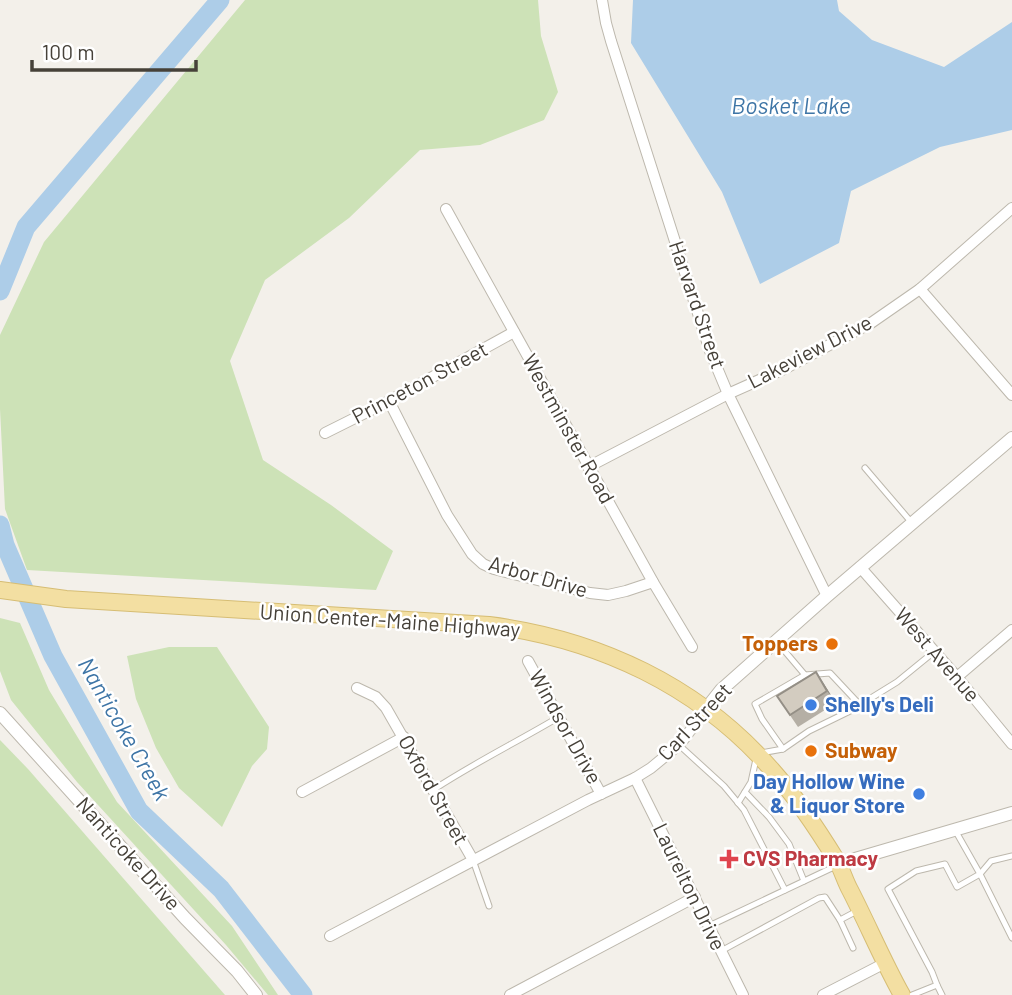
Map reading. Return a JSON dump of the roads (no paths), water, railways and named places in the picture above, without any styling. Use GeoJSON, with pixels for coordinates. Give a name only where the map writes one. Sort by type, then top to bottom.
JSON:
{"type":"FeatureCollection","features":[{"type":"Feature","properties":{"kind":"main road","name":"Union Center-Maine Highway"},"geometry":{"type":"LineString","coordinates":[[0,590],[66,599],[443,621],[512,628],[600,651],[644,671],[692,699],[773,771],[838,864],[902,995]]}},
{"type":"Feature","properties":{"kind":"street","name":"Harvard Street"},"geometry":{"type":"LineString","coordinates":[[602,0],[611,41],[710,351],[728,394],[827,596]]}},
{"type":"Feature","properties":{"kind":"street","name":"Lakeview Drive"},"geometry":{"type":"LineString","coordinates":[[588,467],[871,323],[920,289],[1012,208]]}},
{"type":"Feature","properties":{"kind":"street","name":"Westminster Road"},"geometry":{"type":"LineString","coordinates":[[446,209],[588,467],[692,647]]}},
{"type":"Feature","properties":{"kind":"street"},"geometry":{"type":"LineString","coordinates":[[920,289],[1012,395]]}},
{"type":"Feature","properties":{"kind":"street","name":"Princeton Street"},"geometry":{"type":"LineString","coordinates":[[326,433],[514,332]]}},
{"type":"Feature","properties":{"kind":"street","name":"Arbor Drive"},"geometry":{"type":"LineString","coordinates":[[389,401],[447,515],[472,554],[483,564],[494,569],[607,595],[653,582]]}},
{"type":"Feature","properties":{"kind":"street","name":"Carl Street"},"geometry":{"type":"LineString","coordinates":[[330,936],[651,768],[679,745],[721,690],[1012,438]]}},
{"type":"Feature","properties":{"kind":"street","name":"West Avenue"},"geometry":{"type":"LineString","coordinates":[[860,567],[1012,744]]}},
{"type":"Feature","properties":{"kind":"street"},"geometry":{"type":"LineString","coordinates":[[957,677],[1012,630]]}},
{"type":"Feature","properties":{"kind":"street","name":"Windsor Drive"},"geometry":{"type":"LineString","coordinates":[[528,661],[601,794]]}},
{"type":"Feature","properties":{"kind":"street","name":"Oxford Street"},"geometry":{"type":"LineString","coordinates":[[357,688],[376,697],[386,708],[473,860]]}},
{"type":"Feature","properties":{"kind":"street","name":"Nanticoke Drive"},"geometry":{"type":"LineString","coordinates":[[0,713],[256,995]]}},
{"type":"Feature","properties":{"kind":"street"},"geometry":{"type":"LineString","coordinates":[[302,793],[404,737]]}},
{"type":"Feature","properties":{"kind":"street","name":"Laurelton Drive"},"geometry":{"type":"LineString","coordinates":[[635,778],[743,995]]}},
{"type":"Feature","properties":{"kind":"street"},"geometry":{"type":"LineString","coordinates":[[838,864],[1012,813]]}},
{"type":"Feature","properties":{"kind":"street"},"geometry":{"type":"LineString","coordinates":[[510,995],[695,897]]}},
{"type":"Feature","properties":{"kind":"street"},"geometry":{"type":"LineString","coordinates":[[823,995],[885,963]]}},
{"type":"Feature","properties":{"kind":"lane"},"geometry":{"type":"LineString","coordinates":[[864,468],[912,523]]}},
{"type":"Feature","properties":{"kind":"lane"},"geometry":{"type":"LineString","coordinates":[[776,641],[805,675]]}},
{"type":"Feature","properties":{"kind":"lane"},"geometry":{"type":"LineString","coordinates":[[738,803],[751,782],[757,754],[783,749],[809,731],[860,705],[898,682],[934,651]]}},
{"type":"Feature","properties":{"kind":"lane"},"geometry":{"type":"LineString","coordinates":[[783,749],[755,704],[805,675],[830,673],[860,705]]}},
{"type":"Feature","properties":{"kind":"lane"},"geometry":{"type":"LineString","coordinates":[[433,789],[559,717]]}},
{"type":"Feature","properties":{"kind":"lane"},"geometry":{"type":"LineString","coordinates":[[679,745],[724,786],[744,810],[785,890]]}},
{"type":"Feature","properties":{"kind":"lane"},"geometry":{"type":"LineString","coordinates":[[746,792],[789,844],[804,881]]}},
{"type":"Feature","properties":{"kind":"lane"},"geometry":{"type":"LineString","coordinates":[[955,829],[1012,937]]}},
{"type":"Feature","properties":{"kind":"lane"},"geometry":{"type":"LineString","coordinates":[[942,995],[888,889],[916,871],[945,864],[957,887],[980,874],[991,861],[1012,856]]}},
{"type":"Feature","properties":{"kind":"lane","name":"Oxford Street"},"geometry":{"type":"LineString","coordinates":[[473,860],[489,906]]}},
{"type":"Feature","properties":{"kind":"lane"},"geometry":{"type":"LineString","coordinates":[[709,926],[838,864]]}},
{"type":"Feature","properties":{"kind":"lane"},"geometry":{"type":"LineString","coordinates":[[721,951],[825,897],[853,948]]}},
{"type":"Feature","properties":{"kind":"lane"},"geometry":{"type":"LineString","coordinates":[[840,920],[860,909]]}},
{"type":"Feature","properties":{"kind":"lane"},"geometry":{"type":"LineString","coordinates":[[912,995],[937,985]]}},
{"type":"Feature","properties":{"kind":"water","name":"Bosket Lake"},"geometry":{"type":"Polygon","coordinates":[[[633,0],[837,0],[839,11],[872,40],[944,67],[1012,22],[1012,130],[940,147],[851,191],[839,243],[760,284],[722,192],[631,43],[633,0]]]}},
{"type":"Feature","properties":{"kind":"waterway","name":"Nanticoke Creek"},"geometry":{"type":"LineString","coordinates":[[0,291],[26,227],[220,0]]}},
{"type":"Feature","properties":{"kind":"waterway","name":"Nanticoke Creek"},"geometry":{"type":"LineString","coordinates":[[0,525],[5,545],[53,656],[139,811],[221,889],[303,995]]}},
{"type":"Feature","properties":{"kind":"place","name":"Toppers"},"geometry":{"type":"Point","coordinates":[832,644]}},
{"type":"Feature","properties":{"kind":"place","name":"Shelly's Deli"},"geometry":{"type":"Point","coordinates":[811,705]}},
{"type":"Feature","properties":{"kind":"place","name":"Subway"},"geometry":{"type":"Point","coordinates":[811,751]}},
{"type":"Feature","properties":{"kind":"place","name":"Day Hollow Wine & Liquor Store"},"geometry":{"type":"Point","coordinates":[919,794]}},
{"type":"Feature","properties":{"kind":"place","name":"CVS Pharmacy"},"geometry":{"type":"Point","coordinates":[729,859]}}]}
